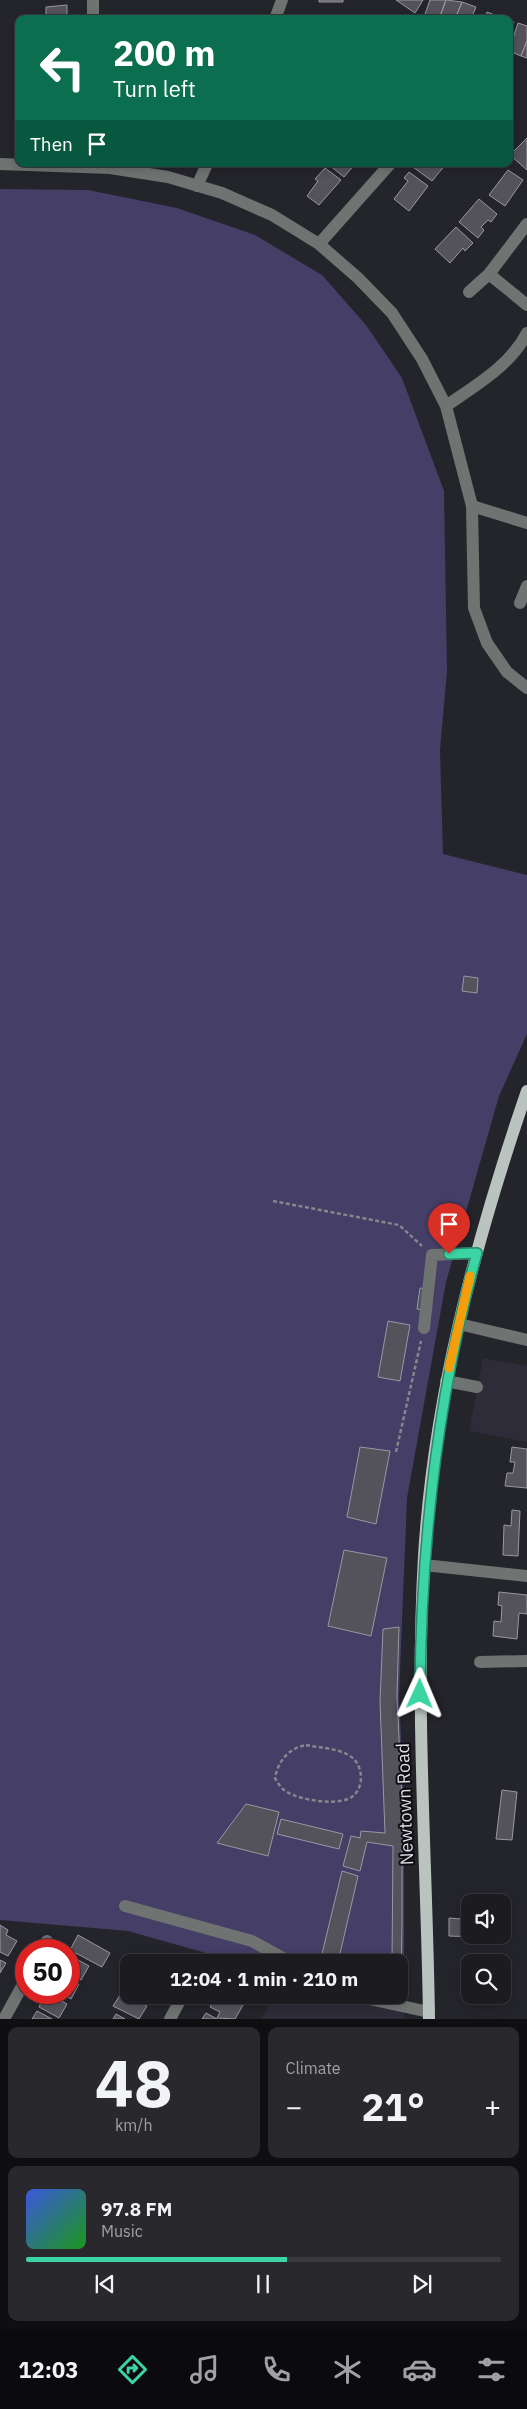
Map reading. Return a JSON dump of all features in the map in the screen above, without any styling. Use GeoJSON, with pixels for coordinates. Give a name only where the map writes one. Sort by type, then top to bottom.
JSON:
{"type":"FeatureCollection","features":[{"type":"Feature","properties":{"kind":"main road","name":"Newtown Road"},"geometry":{"type":"LineString","coordinates":[[429,2016],[419,1708],[424,1565],[438,1430],[446,1381],[477,1253],[498,1175],[527,1091]]}},
{"type":"Feature","properties":{"kind":"street"},"geometry":{"type":"LineString","coordinates":[[92,15],[93,0]]}},
{"type":"Feature","properties":{"kind":"street"},"geometry":{"type":"LineString","coordinates":[[277,15],[282,1]]}},
{"type":"Feature","properties":{"kind":"street"},"geometry":{"type":"LineString","coordinates":[[0,164],[15,164]]}},
{"type":"Feature","properties":{"kind":"street"},"geometry":{"type":"LineString","coordinates":[[115,167],[168,178],[222,193],[272,215],[319,244],[358,278],[392,313],[422,359],[446,406],[472,506],[474,608],[487,643],[507,672],[527,688]]}},
{"type":"Feature","properties":{"kind":"street"},"geometry":{"type":"LineString","coordinates":[[197,186],[206,167]]}},
{"type":"Feature","properties":{"kind":"street"},"geometry":{"type":"LineString","coordinates":[[319,244],[387,167]]}},
{"type":"Feature","properties":{"kind":"street"},"geometry":{"type":"LineString","coordinates":[[469,292],[489,274],[527,224]]}},
{"type":"Feature","properties":{"kind":"street"},"geometry":{"type":"LineString","coordinates":[[489,274],[527,305]]}},
{"type":"Feature","properties":{"kind":"street"},"geometry":{"type":"LineString","coordinates":[[446,406],[499,369],[522,342],[527,333]]}},
{"type":"Feature","properties":{"kind":"street"},"geometry":{"type":"LineString","coordinates":[[472,506],[527,523]]}},
{"type":"Feature","properties":{"kind":"street"},"geometry":{"type":"LineString","coordinates":[[520,603],[527,586]]}},
{"type":"Feature","properties":{"kind":"street"},"geometry":{"type":"LineString","coordinates":[[424,1328],[432,1255],[477,1253]]}},
{"type":"Feature","properties":{"kind":"street"},"geometry":{"type":"LineString","coordinates":[[459,1324],[527,1340]]}},
{"type":"Feature","properties":{"kind":"street"},"geometry":{"type":"LineString","coordinates":[[446,1381],[477,1387]]}},
{"type":"Feature","properties":{"kind":"street"},"geometry":{"type":"LineString","coordinates":[[424,1565],[527,1576]]}},
{"type":"Feature","properties":{"kind":"street"},"geometry":{"type":"LineString","coordinates":[[480,1662],[527,1661]]}},
{"type":"Feature","properties":{"kind":"street"},"geometry":{"type":"LineString","coordinates":[[125,1906],[252,1941],[276,1954]]}},
{"type":"Feature","properties":{"kind":"street"},"geometry":{"type":"LineString","coordinates":[[4,2019],[15,1999]]}},
{"type":"Feature","properties":{"kind":"street"},"geometry":{"type":"LineString","coordinates":[[170,2019],[178,2004]]}},
{"type":"Feature","properties":{"kind":"street"},"geometry":{"type":"LineString","coordinates":[[384,2004],[429,2016]]}},
{"type":"Feature","properties":{"kind":"path"},"geometry":{"type":"LineString","coordinates":[[273,1201],[400,1225],[432,1255]]}},
{"type":"Feature","properties":{"kind":"path"},"geometry":{"type":"LineString","coordinates":[[396,1452],[424,1328]]}},
{"type":"Feature","properties":{"kind":"path"},"geometry":{"type":"LineString","coordinates":[[306,1745],[338,1751],[350,1756],[359,1764],[361,1777],[359,1788],[353,1796],[345,1800],[314,1801],[299,1797],[285,1792],[275,1778],[280,1764],[287,1753],[296,1747],[306,1745]]}},
{"type":"Feature","properties":{"kind":"shaded area"},"geometry":{"type":"Polygon","coordinates":[[[0,189],[88,190],[177,208],[255,235],[322,275],[366,325],[402,378],[444,491],[447,671],[440,750],[443,854],[527,875],[527,1034],[499,1096],[446,1282],[407,1498],[399,1696],[404,1799],[404,1954],[210,1954],[128,1931],[0,1920],[0,189]]]}},
{"type":"Feature","properties":{"kind":"shaded area"},"geometry":{"type":"Polygon","coordinates":[[[483,1358],[527,1366],[527,1442],[469,1431],[483,1358]]]}},
{"type":"Feature","properties":{"kind":"shaded area"},"geometry":{"type":"Polygon","coordinates":[[[270,2004],[404,2004],[404,2019],[262,2019],[270,2004]]]}},
{"type":"Feature","properties":{"kind":"building"},"geometry":{"type":"Polygon","coordinates":[[[319,0],[343,0],[343,2],[319,2],[319,0]]]}},
{"type":"Feature","properties":{"kind":"building"},"geometry":{"type":"Polygon","coordinates":[[[396,0],[423,0],[415,13],[396,0]]]}},
{"type":"Feature","properties":{"kind":"building"},"geometry":{"type":"Polygon","coordinates":[[[430,0],[446,0],[440,15],[425,15],[430,0]]]}},
{"type":"Feature","properties":{"kind":"building"},"geometry":{"type":"Polygon","coordinates":[[[446,0],[462,2],[457,15],[440,15],[446,0]]]}},
{"type":"Feature","properties":{"kind":"building"},"geometry":{"type":"Polygon","coordinates":[[[462,2],[476,7],[473,15],[457,15],[462,2]]]}},
{"type":"Feature","properties":{"kind":"building"},"geometry":{"type":"Polygon","coordinates":[[[67,5],[67,15],[46,15],[46,7],[67,5]]]}},
{"type":"Feature","properties":{"kind":"building"},"geometry":{"type":"Polygon","coordinates":[[[518,23],[527,26],[527,41],[521,56],[513,53],[513,39],[518,23]]]}},
{"type":"Feature","properties":{"kind":"building"},"geometry":{"type":"Polygon","coordinates":[[[527,41],[527,58],[521,56],[527,41]]]}},
{"type":"Feature","properties":{"kind":"building"},"geometry":{"type":"Polygon","coordinates":[[[527,138],[527,170],[513,158],[513,152],[527,138]]]}},
{"type":"Feature","properties":{"kind":"building"},"geometry":{"type":"Polygon","coordinates":[[[332,167],[352,167],[344,177],[332,167]]]}},
{"type":"Feature","properties":{"kind":"building"},"geometry":{"type":"Polygon","coordinates":[[[413,167],[444,167],[432,181],[413,167]]]}},
{"type":"Feature","properties":{"kind":"building"},"geometry":{"type":"Polygon","coordinates":[[[325,168],[341,180],[319,205],[307,196],[318,181],[315,179],[325,168]]]}},
{"type":"Feature","properties":{"kind":"building"},"geometry":{"type":"Polygon","coordinates":[[[508,170],[523,180],[505,206],[489,195],[508,170]]]}},
{"type":"Feature","properties":{"kind":"building"},"geometry":{"type":"Polygon","coordinates":[[[409,172],[428,186],[409,211],[394,199],[408,181],[404,178],[409,172]]]}},
{"type":"Feature","properties":{"kind":"building"},"geometry":{"type":"Polygon","coordinates":[[[479,199],[497,214],[491,222],[488,220],[481,227],[484,230],[478,238],[459,222],[479,199]]]}},
{"type":"Feature","properties":{"kind":"building"},"geometry":{"type":"Polygon","coordinates":[[[456,227],[473,243],[465,251],[463,248],[450,263],[435,249],[456,227]]]}},
{"type":"Feature","properties":{"kind":"building"},"geometry":{"type":"Polygon","coordinates":[[[464,976],[478,978],[477,993],[462,991],[464,976]]]}},
{"type":"Feature","properties":{"kind":"building"},"geometry":{"type":"Polygon","coordinates":[[[420,1288],[426,1289],[423,1310],[417,1309],[420,1288]]]}},
{"type":"Feature","properties":{"kind":"building"},"geometry":{"type":"Polygon","coordinates":[[[388,1321],[410,1325],[400,1381],[378,1377],[388,1321]]]}},
{"type":"Feature","properties":{"kind":"building"},"geometry":{"type":"Polygon","coordinates":[[[360,1447],[390,1451],[376,1524],[347,1517],[360,1447]]]}},
{"type":"Feature","properties":{"kind":"building"},"geometry":{"type":"Polygon","coordinates":[[[512,1447],[527,1449],[527,1488],[505,1486],[507,1473],[513,1473],[515,1462],[510,1462],[512,1447]]]}},
{"type":"Feature","properties":{"kind":"building"},"geometry":{"type":"Polygon","coordinates":[[[512,1510],[520,1511],[518,1556],[503,1555],[504,1525],[511,1526],[512,1510]]]}},
{"type":"Feature","properties":{"kind":"building"},"geometry":{"type":"Polygon","coordinates":[[[344,1550],[387,1558],[371,1636],[328,1626],[344,1550]]]}},
{"type":"Feature","properties":{"kind":"building"},"geometry":{"type":"Polygon","coordinates":[[[499,1592],[527,1595],[527,1614],[519,1613],[517,1639],[493,1636],[494,1621],[501,1622],[502,1606],[498,1605],[499,1592]]]}},
{"type":"Feature","properties":{"kind":"building"},"geometry":{"type":"Polygon","coordinates":[[[399,1627],[397,1696],[402,1801],[401,1954],[392,1954],[393,1846],[367,1842],[360,1871],[343,1866],[351,1836],[360,1838],[361,1831],[385,1833],[380,1701],[383,1629],[399,1627]]]}},
{"type":"Feature","properties":{"kind":"building"},"geometry":{"type":"Polygon","coordinates":[[[502,1790],[517,1792],[512,1840],[496,1839],[502,1790]]]}},
{"type":"Feature","properties":{"kind":"building"},"geometry":{"type":"Polygon","coordinates":[[[246,1804],[279,1812],[268,1856],[217,1843],[246,1804]]]}},
{"type":"Feature","properties":{"kind":"building"},"geometry":{"type":"Polygon","coordinates":[[[281,1819],[343,1834],[339,1849],[277,1834],[281,1819]]]}},
{"type":"Feature","properties":{"kind":"building"},"geometry":{"type":"Polygon","coordinates":[[[342,1871],[358,1876],[340,1954],[322,1954],[342,1871]]]}},
{"type":"Feature","properties":{"kind":"building"},"geometry":{"type":"Polygon","coordinates":[[[449,1918],[461,1919],[461,1936],[449,1936],[449,1918]]]}},
{"type":"Feature","properties":{"kind":"building"},"geometry":{"type":"Polygon","coordinates":[[[0,1925],[8,1930],[6,1935],[15,1940],[15,1944],[8,1956],[0,1952],[0,1925]]]}},
{"type":"Feature","properties":{"kind":"building"},"geometry":{"type":"Polygon","coordinates":[[[78,1935],[110,1953],[102,1967],[80,1955],[80,1939],[76,1939],[78,1935]]]}},
{"type":"Feature","properties":{"kind":"building"},"geometry":{"type":"Polygon","coordinates":[[[0,1960],[6,1963],[0,1973],[0,1960]]]}},
{"type":"Feature","properties":{"kind":"building"},"geometry":{"type":"Polygon","coordinates":[[[80,1961],[89,1966],[80,1980],[80,1961]]]}},
{"type":"Feature","properties":{"kind":"building"},"geometry":{"type":"Polygon","coordinates":[[[120,1995],[120,2004],[143,2004],[147,2006],[139,2019],[113,2006],[120,1995]]]}},
{"type":"Feature","properties":{"kind":"building"},"geometry":{"type":"Polygon","coordinates":[[[40,2004],[67,2004],[59,2018],[39,2007],[40,2004]]]}},
{"type":"Feature","properties":{"kind":"building"},"geometry":{"type":"Polygon","coordinates":[[[212,2004],[243,2005],[235,2019],[217,2018],[220,2012],[210,2007],[212,2004]]]}},
{"type":"Feature","properties":{"kind":"building"},"geometry":{"type":"Polygon","coordinates":[[[37,2011],[52,2019],[32,2019],[37,2011]]]}},
{"type":"Feature","properties":{"kind":"building"},"geometry":{"type":"Polygon","coordinates":[[[206,2013],[217,2019],[202,2019],[206,2013]]]}},
{"type":"Feature","properties":{"kind":"building"},"geometry":{"type":"Polygon","coordinates":[[[116,2014],[125,2019],[113,2019],[116,2014]]]}},
{"type":"Feature","properties":{"kind":"slow traffic"},"geometry":{"type":"LineString","coordinates":[[449,1368],[470,1276]]}},
{"type":"Feature","properties":{"kind":"route"},"geometry":{"type":"LineString","coordinates":[[420,1694],[424,1553],[438,1430],[452,1353],[465,1294],[477,1253],[449,1254]]}}]}
